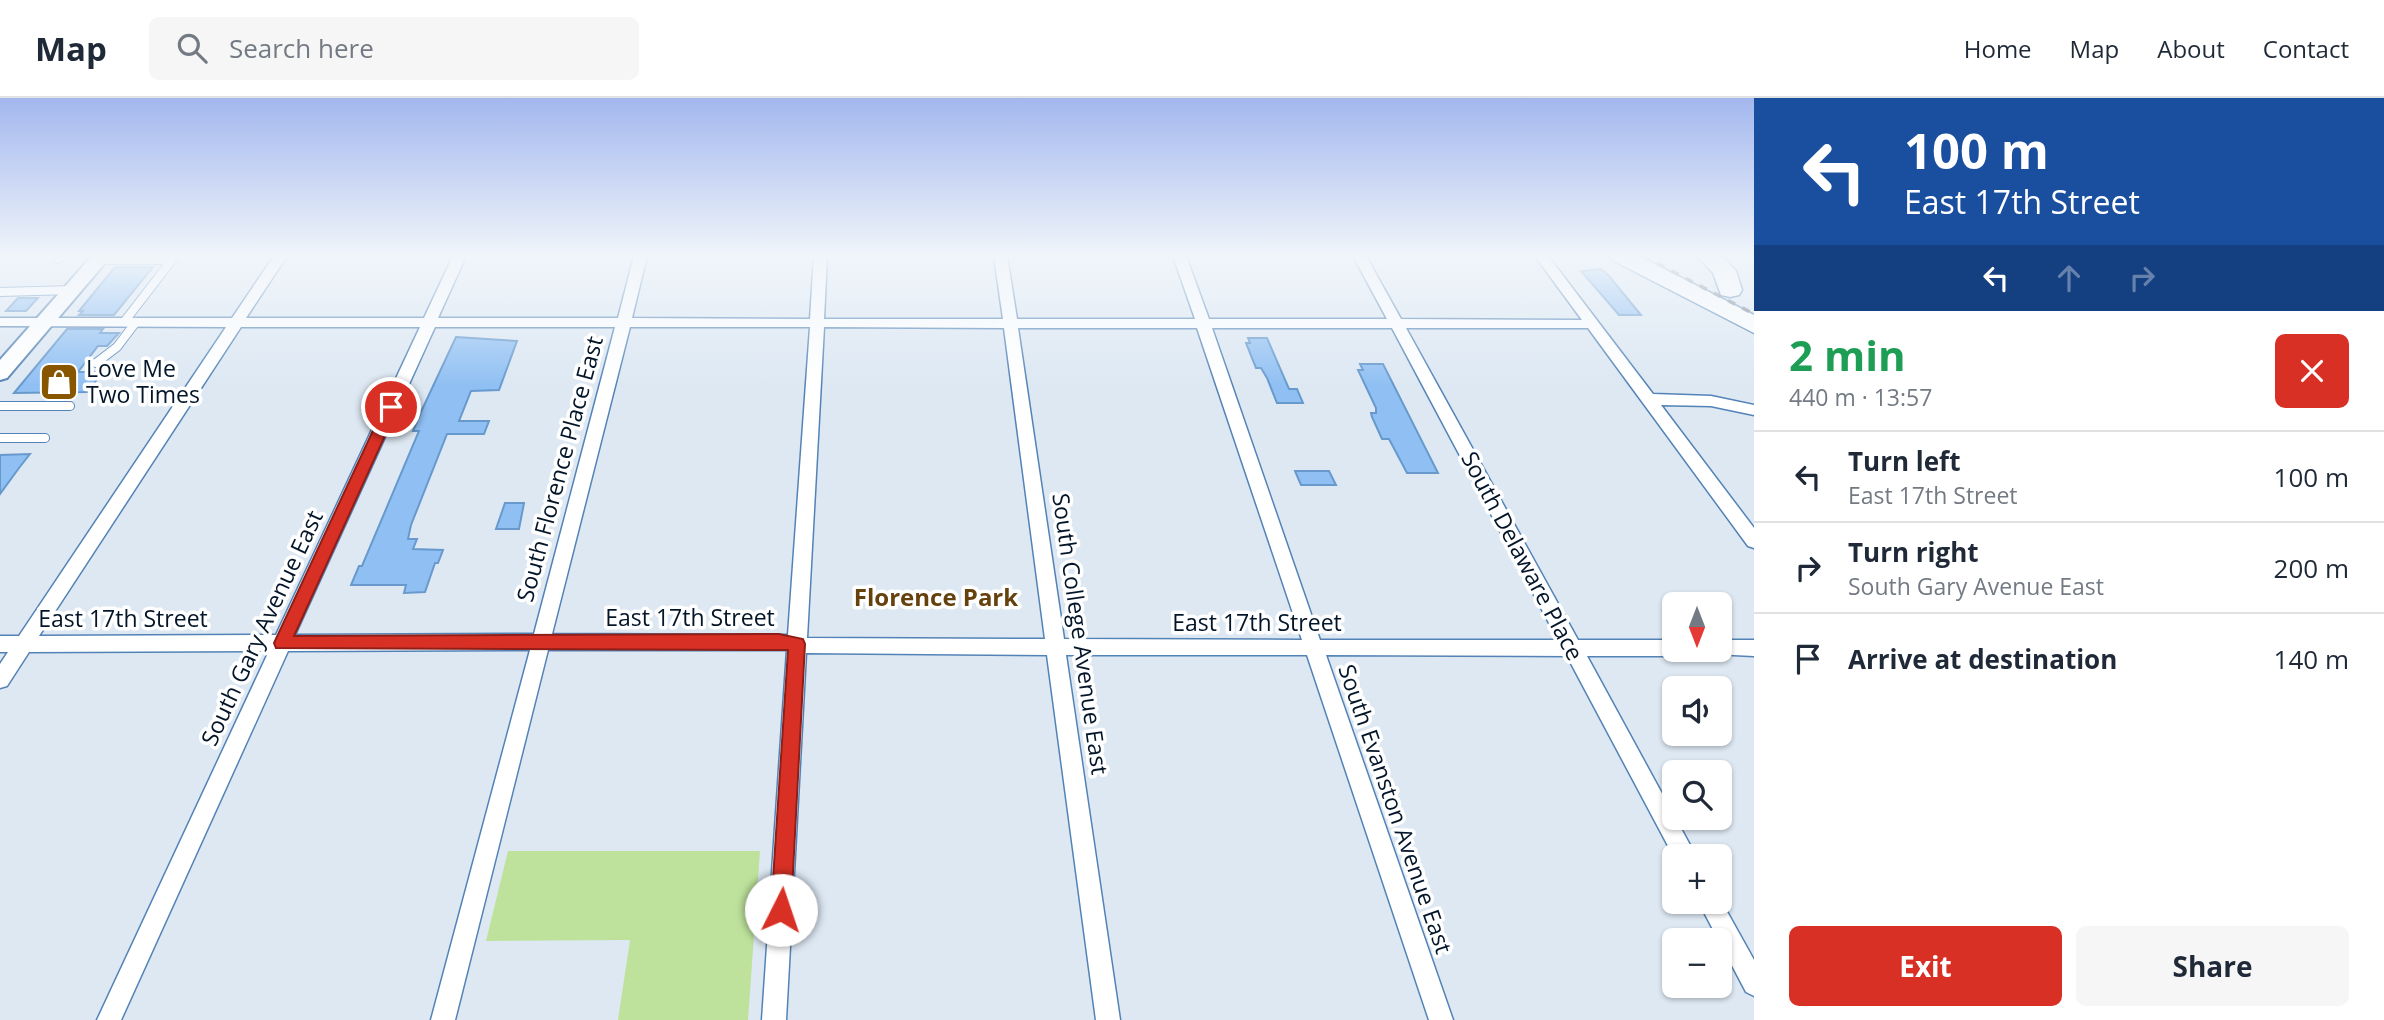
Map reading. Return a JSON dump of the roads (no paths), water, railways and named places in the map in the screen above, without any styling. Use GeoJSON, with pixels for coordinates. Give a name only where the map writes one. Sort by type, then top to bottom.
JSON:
{"type":"FeatureCollection","features":[{"type":"Feature","properties":{"kind":"highway"},"geometry":{"type":"LineString","coordinates":[[1704,299],[1754,325]]}},
{"type":"Feature","properties":{"kind":"main road"},"geometry":{"type":"LineString","coordinates":[[0,373],[64,299]]}},
{"type":"Feature","properties":{"kind":"street"},"geometry":{"type":"LineString","coordinates":[[0,680],[251,299]]}},
{"type":"Feature","properties":{"kind":"street","name":"South Gary Avenue East"},"geometry":{"type":"LineString","coordinates":[[109,1020],[440,299]]}},
{"type":"Feature","properties":{"kind":"street","name":"South Florence Place East"},"geometry":{"type":"LineString","coordinates":[[443,1020],[630,299]]}},
{"type":"Feature","properties":{"kind":"street"},"geometry":{"type":"LineString","coordinates":[[775,1020],[818,299]]}},
{"type":"Feature","properties":{"kind":"street","name":"South College Avenue East"},"geometry":{"type":"LineString","coordinates":[[1007,299],[1108,1020]]}},
{"type":"Feature","properties":{"kind":"street","name":"South Evanston Avenue East"},"geometry":{"type":"LineString","coordinates":[[1195,299],[1441,1020]]}},
{"type":"Feature","properties":{"kind":"street","name":"South Delaware Place"},"geometry":{"type":"LineString","coordinates":[[1383,299],[1679,844]]}},
{"type":"Feature","properties":{"kind":"street"},"geometry":{"type":"LineString","coordinates":[[1574,299],[1754,541]]}},
{"type":"Feature","properties":{"kind":"street"},"geometry":{"type":"LineString","coordinates":[[0,322],[1593,324]]}},
{"type":"Feature","properties":{"kind":"street"},"geometry":{"type":"LineString","coordinates":[[1648,399],[1711,401],[1754,410]]}},
{"type":"Feature","properties":{"kind":"street","name":"East 17th Street"},"geometry":{"type":"LineString","coordinates":[[0,644],[779,641],[814,647],[1662,648]]}},
{"type":"Feature","properties":{"kind":"street"},"geometry":{"type":"LineString","coordinates":[[1732,648],[1754,648]]}},
{"type":"Feature","properties":{"kind":"street"},"geometry":{"type":"LineString","coordinates":[[1716,914],[1754,984]]}},
{"type":"Feature","properties":{"kind":"lane"},"geometry":{"type":"LineString","coordinates":[[96,363],[117,347],[146,299]]}},
{"type":"Feature","properties":{"kind":"lane"},"geometry":{"type":"LineString","coordinates":[[0,406],[70,406]]}},
{"type":"Feature","properties":{"kind":"lane"},"geometry":{"type":"LineString","coordinates":[[0,438],[45,438]]}},
{"type":"Feature","properties":{"kind":"railway"},"geometry":{"type":"LineString","coordinates":[[1725,299],[1754,314]]}},
{"type":"Feature","properties":{"kind":"place","name":"Love Me Two Times"},"geometry":{"type":"Point","coordinates":[59,382]}},
{"type":"Feature","properties":{"kind":"district","name":"Florence Park"},"geometry":{"type":"Point","coordinates":[936,598]}}]}
